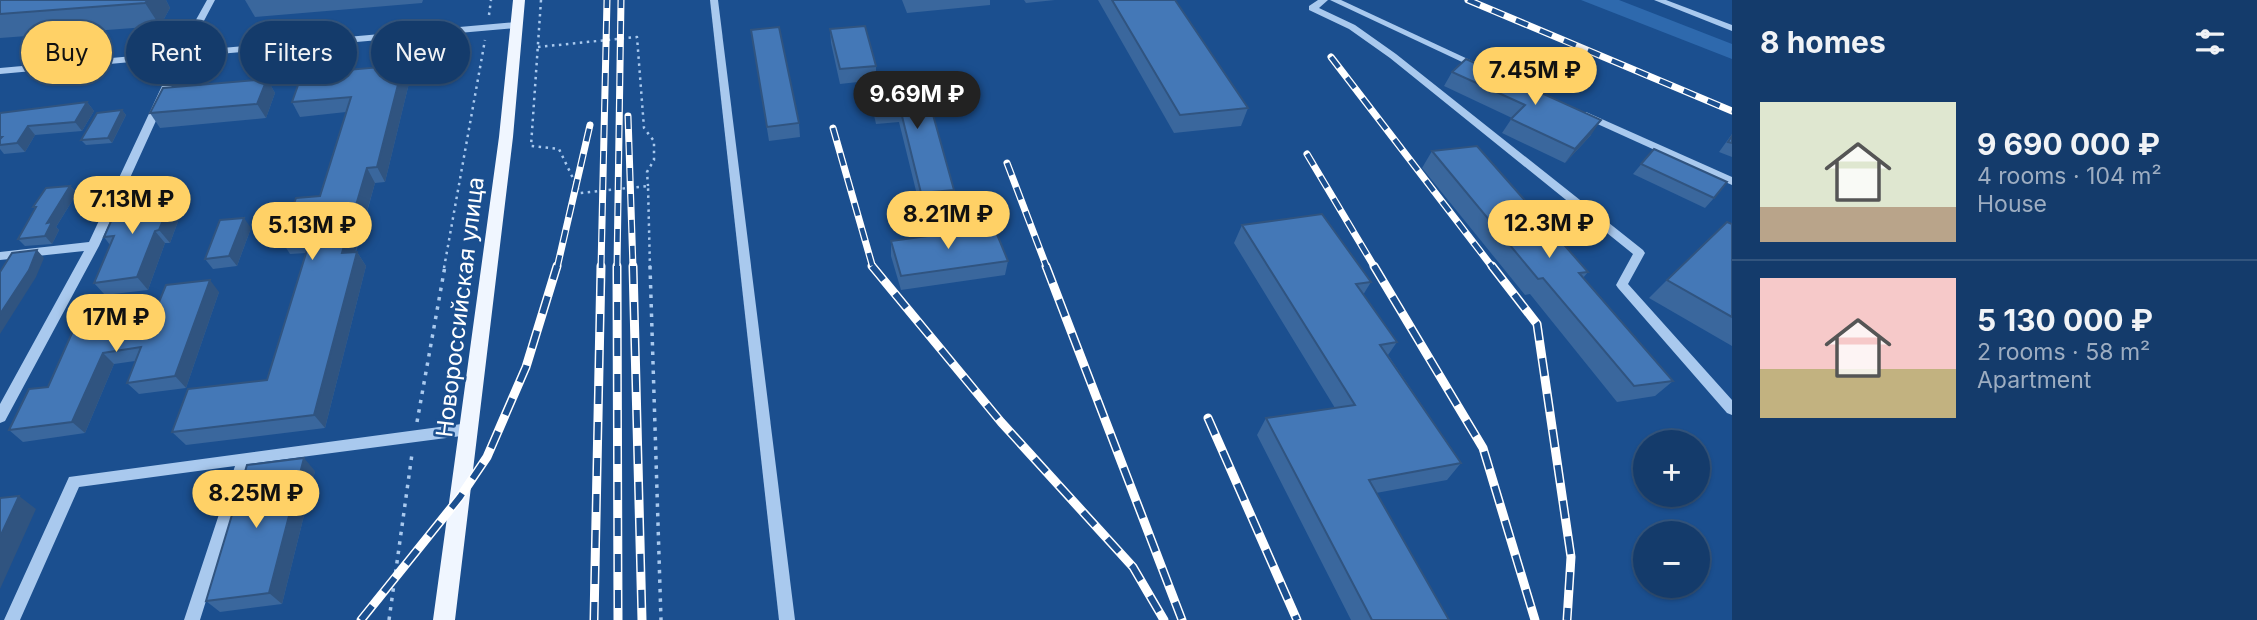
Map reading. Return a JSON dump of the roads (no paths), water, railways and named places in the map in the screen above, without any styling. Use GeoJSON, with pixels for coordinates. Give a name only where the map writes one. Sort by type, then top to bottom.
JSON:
{"type":"FeatureCollection","features":[{"type":"Feature","properties":{"kind":"main road","name":"Новороссийская улица"},"geometry":{"type":"LineString","coordinates":[[444,620],[506,136],[519,0]]}},
{"type":"Feature","properties":{"kind":"street"},"geometry":{"type":"LineString","coordinates":[[199,21],[211,0]]}},
{"type":"Feature","properties":{"kind":"street"},"geometry":{"type":"LineString","coordinates":[[715,0],[787,620]]}},
{"type":"Feature","properties":{"kind":"street"},"geometry":{"type":"LineString","coordinates":[[1324,0],[1312,8],[1352,27],[1393,56],[1639,253],[1622,285],[1732,409]]}},
{"type":"Feature","properties":{"kind":"street"},"geometry":{"type":"LineString","coordinates":[[1334,0],[1496,74]]}},
{"type":"Feature","properties":{"kind":"street"},"geometry":{"type":"LineString","coordinates":[[1658,0],[1732,28]]}},
{"type":"Feature","properties":{"kind":"street"},"geometry":{"type":"LineString","coordinates":[[226,51],[517,25]]}},
{"type":"Feature","properties":{"kind":"street"},"geometry":{"type":"LineString","coordinates":[[0,71],[126,60]]}},
{"type":"Feature","properties":{"kind":"street"},"geometry":{"type":"LineString","coordinates":[[0,417],[93,246],[167,84]]}},
{"type":"Feature","properties":{"kind":"street"},"geometry":{"type":"LineString","coordinates":[[1570,108],[1732,181]]}},
{"type":"Feature","properties":{"kind":"street"},"geometry":{"type":"LineString","coordinates":[[0,256],[93,246]]}},
{"type":"Feature","properties":{"kind":"street"},"geometry":{"type":"LineString","coordinates":[[12,620],[74,481],[469,429]]}},
{"type":"Feature","properties":{"kind":"lane"},"geometry":{"type":"LineString","coordinates":[[192,620],[244,459]]}},
{"type":"Feature","properties":{"kind":"railway"},"geometry":{"type":"LineString","coordinates":[[601,268],[607,0]]}},
{"type":"Feature","properties":{"kind":"railway"},"geometry":{"type":"LineString","coordinates":[[617,268],[621,0]]}},
{"type":"Feature","properties":{"kind":"railway"},"geometry":{"type":"LineString","coordinates":[[1468,0],[1732,111]]}},
{"type":"Feature","properties":{"kind":"railway"},"geometry":{"type":"LineString","coordinates":[[1331,57],[1493,268]]}},
{"type":"Feature","properties":{"kind":"railway"},"geometry":{"type":"LineString","coordinates":[[628,116],[633,268]]}},
{"type":"Feature","properties":{"kind":"railway"},"geometry":{"type":"LineString","coordinates":[[557,268],[590,125]]}},
{"type":"Feature","properties":{"kind":"railway"},"geometry":{"type":"LineString","coordinates":[[833,128],[873,267]]}},
{"type":"Feature","properties":{"kind":"railway"},"geometry":{"type":"LineString","coordinates":[[1307,154],[1375,268]]}},
{"type":"Feature","properties":{"kind":"railway"},"geometry":{"type":"LineString","coordinates":[[1007,163],[1047,268]]}},
{"type":"Feature","properties":{"kind":"railway"},"geometry":{"type":"LineString","coordinates":[[361,620],[460,497],[487,457],[526,367],[557,266]]}},
{"type":"Feature","properties":{"kind":"railway"},"geometry":{"type":"LineString","coordinates":[[594,620],[601,266]]}},
{"type":"Feature","properties":{"kind":"railway"},"geometry":{"type":"LineString","coordinates":[[633,266],[642,620]]}},
{"type":"Feature","properties":{"kind":"railway"},"geometry":{"type":"LineString","coordinates":[[1046,266],[1182,620]]}},
{"type":"Feature","properties":{"kind":"railway"},"geometry":{"type":"LineString","coordinates":[[1374,266],[1483,448],[1535,620]]}},
{"type":"Feature","properties":{"kind":"railway"},"geometry":{"type":"LineString","coordinates":[[1492,266],[1537,324],[1571,557],[1567,620]]}},
{"type":"Feature","properties":{"kind":"railway"},"geometry":{"type":"LineString","coordinates":[[873,267],[1001,422],[1133,567],[1164,620]]}},
{"type":"Feature","properties":{"kind":"railway"},"geometry":{"type":"LineString","coordinates":[[617,268],[618,620]]}},
{"type":"Feature","properties":{"kind":"railway"},"geometry":{"type":"LineString","coordinates":[[1208,418],[1297,620]]}}]}
